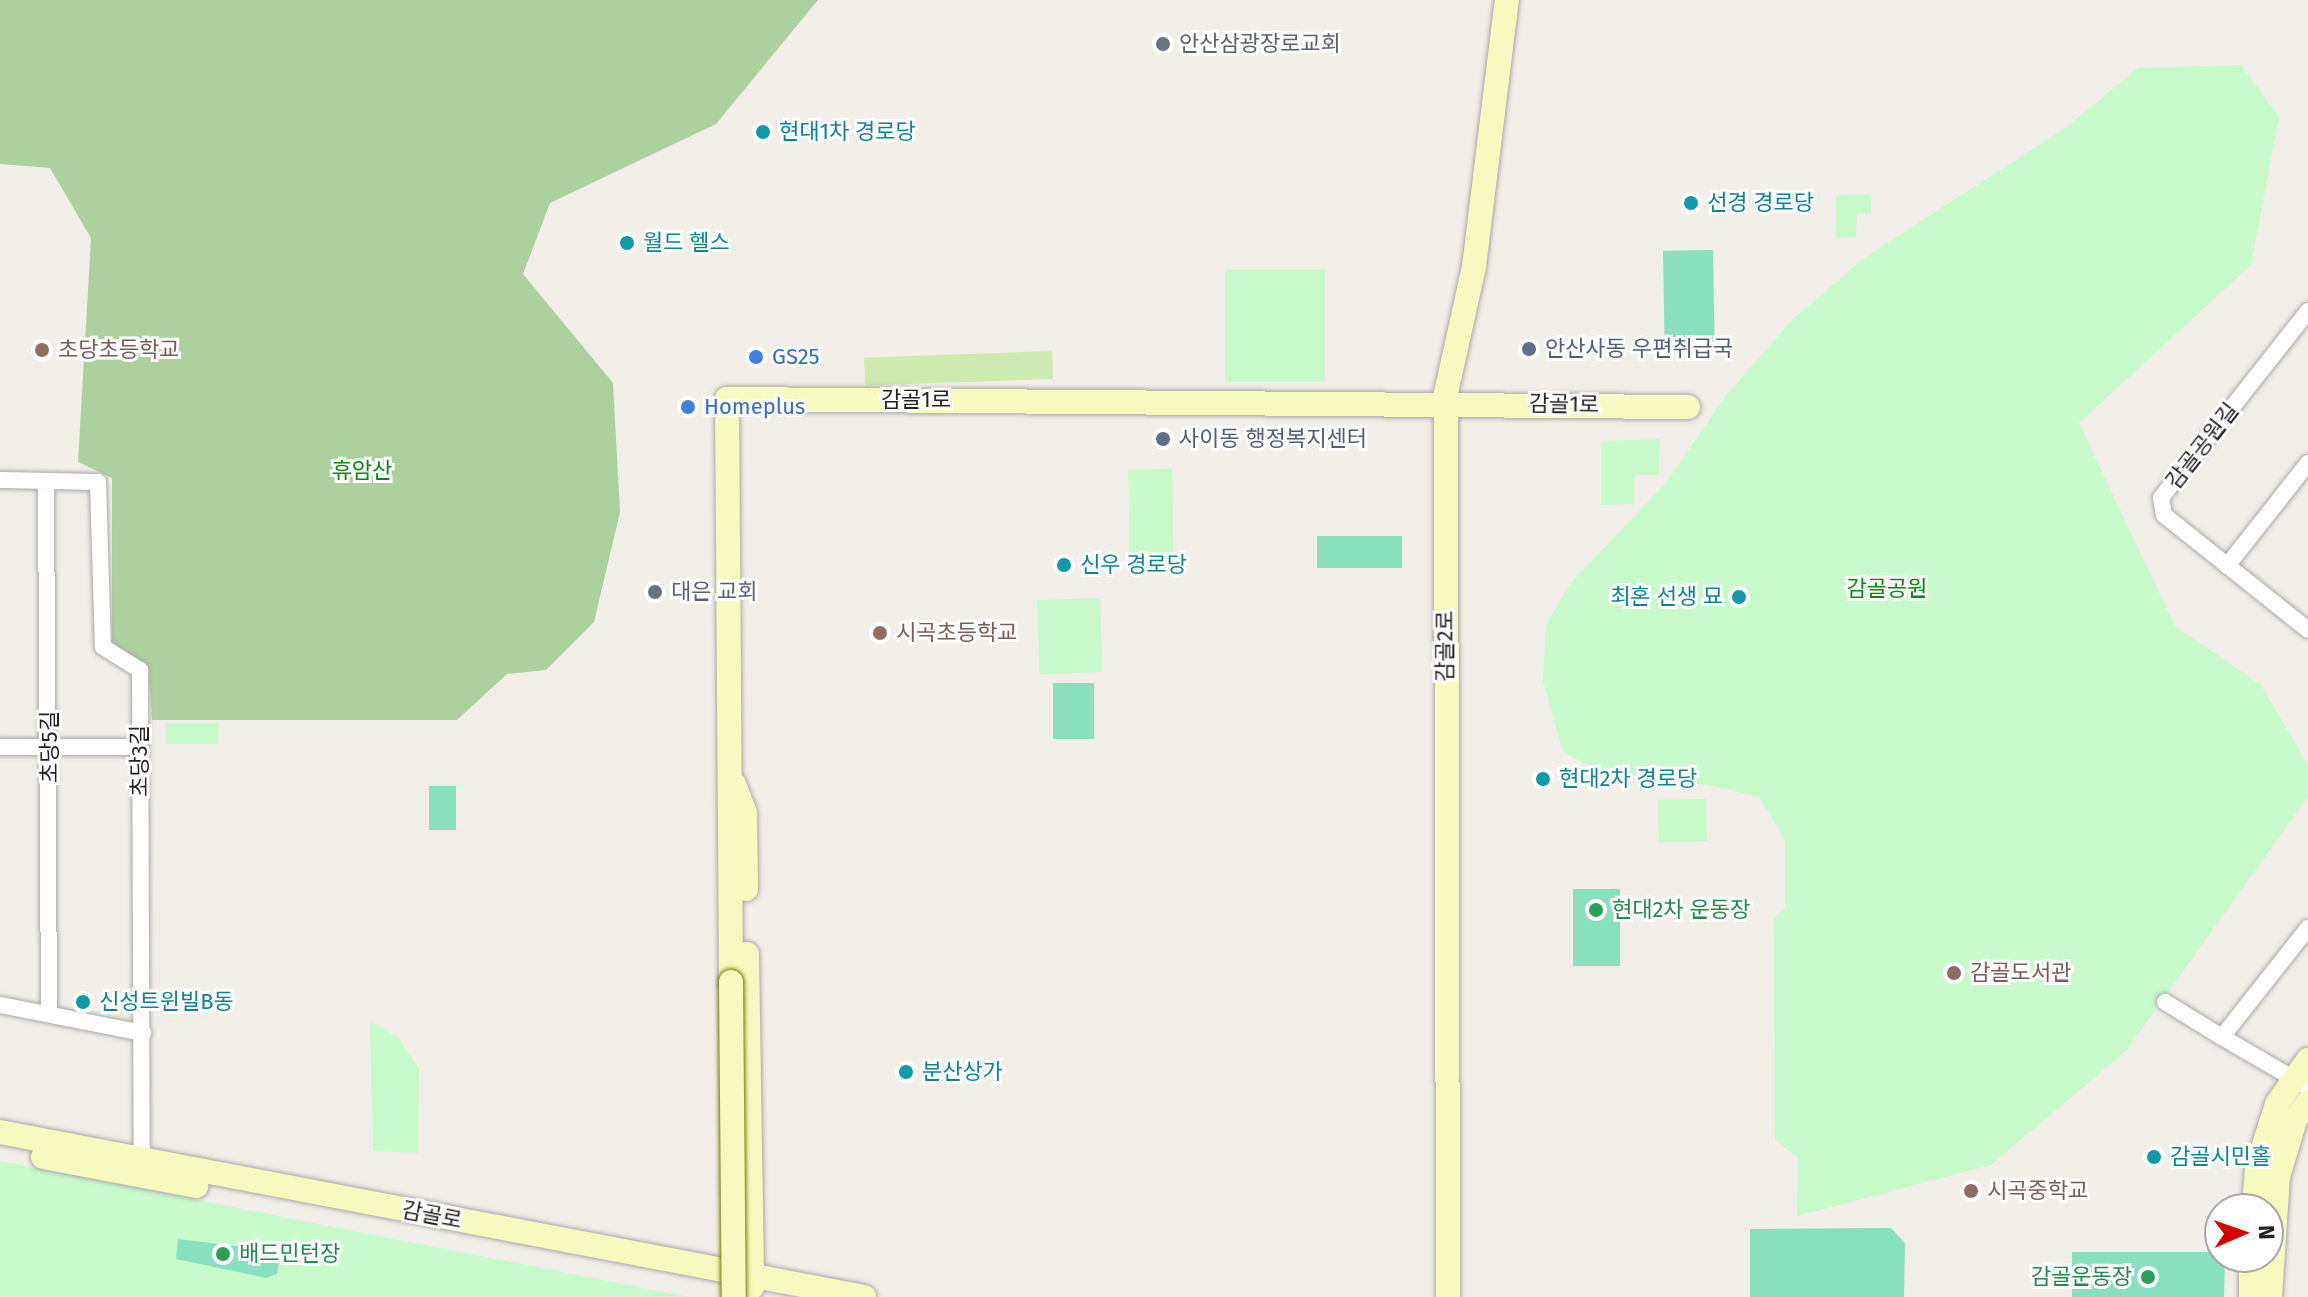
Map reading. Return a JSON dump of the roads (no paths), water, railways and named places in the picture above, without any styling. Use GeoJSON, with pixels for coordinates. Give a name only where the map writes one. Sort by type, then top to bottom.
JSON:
{"type":"FeatureCollection","features":[{"type":"Feature","properties":{"kind":"street","name":"감골2로"},"geometry":{"type":"LineString","coordinates":[[1448,1297],[1446,403],[1474,267],[1507,0]]}},
{"type":"Feature","properties":{"kind":"street","name":"감골공원길"},"geometry":{"type":"LineString","coordinates":[[2306,623],[2227,566],[2164,515],[2161,498],[2308,311]]}},
{"type":"Feature","properties":{"kind":"street","name":"감골1로"},"geometry":{"type":"LineString","coordinates":[[738,1282],[727,763],[727,399],[1688,407]]}},
{"type":"Feature","properties":{"kind":"street"},"geometry":{"type":"LineString","coordinates":[[2227,566],[2308,463]]}},
{"type":"Feature","properties":{"kind":"street","name":"초당3길"},"geometry":{"type":"LineString","coordinates":[[0,480],[98,482],[103,647],[140,670],[142,1159]]}},
{"type":"Feature","properties":{"kind":"street","name":"초당5길"},"geometry":{"type":"LineString","coordinates":[[46,481],[51,747],[49,1014]]}},
{"type":"Feature","properties":{"kind":"street"},"geometry":{"type":"LineString","coordinates":[[0,747],[139,747]]}},
{"type":"Feature","properties":{"kind":"street"},"geometry":{"type":"LineString","coordinates":[[727,763],[715,810],[738,1282]]}},
{"type":"Feature","properties":{"kind":"street"},"geometry":{"type":"LineString","coordinates":[[2222,1037],[2308,928]]}},
{"type":"Feature","properties":{"kind":"street"},"geometry":{"type":"LineString","coordinates":[[2165,1002],[2222,1037],[2303,1075],[2277,1104],[2257,1167],[2255,1193]]}},
{"type":"Feature","properties":{"kind":"street"},"geometry":{"type":"LineString","coordinates":[[0,1005],[143,1033]]}},
{"type":"Feature","properties":{"kind":"street"},"geometry":{"type":"LineString","coordinates":[[2270,1297],[2278,1177],[2295,1120],[2308,1102]]}},
{"type":"Feature","properties":{"kind":"street","name":"감골로"},"geometry":{"type":"LineString","coordinates":[[0,1132],[804,1297]]}},
{"type":"Feature","properties":{"kind":"street","name":"감골로"},"geometry":{"type":"LineString","coordinates":[[0,1149],[738,1282],[864,1297]]}},
{"type":"Feature","properties":{"kind":"street"},"geometry":{"type":"LineString","coordinates":[[2251,1273],[2251,1297]]}},
{"type":"Feature","properties":{"kind":"place","name":"안산삼광장로교회"},"geometry":{"type":"Point","coordinates":[1163,44]}},
{"type":"Feature","properties":{"kind":"place","name":"현대1차 경로당"},"geometry":{"type":"Point","coordinates":[763,132]}},
{"type":"Feature","properties":{"kind":"place","name":"선경 경로당"},"geometry":{"type":"Point","coordinates":[1691,203]}},
{"type":"Feature","properties":{"kind":"place","name":"월드 헬스"},"geometry":{"type":"Point","coordinates":[627,243]}},
{"type":"Feature","properties":{"kind":"place","name":"안산사동 우편취급국"},"geometry":{"type":"Point","coordinates":[1529,349]}},
{"type":"Feature","properties":{"kind":"place","name":"초당초등학교"},"geometry":{"type":"Point","coordinates":[42,350]}},
{"type":"Feature","properties":{"kind":"place","name":"GS25"},"geometry":{"type":"Point","coordinates":[756,357]}},
{"type":"Feature","properties":{"kind":"place","name":"Homeplus"},"geometry":{"type":"Point","coordinates":[688,407]}},
{"type":"Feature","properties":{"kind":"place","name":"사이동 행정복지센터"},"geometry":{"type":"Point","coordinates":[1163,439]}},
{"type":"Feature","properties":{"kind":"place","name":"신우 경로당"},"geometry":{"type":"Point","coordinates":[1064,565]}},
{"type":"Feature","properties":{"kind":"place","name":"대은 교회"},"geometry":{"type":"Point","coordinates":[655,592]}},
{"type":"Feature","properties":{"kind":"place","name":"최혼 선생 묘"},"geometry":{"type":"Point","coordinates":[1739,597]}},
{"type":"Feature","properties":{"kind":"place","name":"시곡초등학교"},"geometry":{"type":"Point","coordinates":[880,633]}},
{"type":"Feature","properties":{"kind":"place","name":"현대2차 경로당"},"geometry":{"type":"Point","coordinates":[1543,779]}},
{"type":"Feature","properties":{"kind":"place","name":"현대2차 운동장"},"geometry":{"type":"Point","coordinates":[1596,910]}},
{"type":"Feature","properties":{"kind":"place","name":"감골도서관"},"geometry":{"type":"Point","coordinates":[1954,973]}},
{"type":"Feature","properties":{"kind":"place","name":"신성트윈빌B동"},"geometry":{"type":"Point","coordinates":[83,1002]}},
{"type":"Feature","properties":{"kind":"place","name":"분산상가"},"geometry":{"type":"Point","coordinates":[906,1072]}},
{"type":"Feature","properties":{"kind":"place","name":"감골시민홀"},"geometry":{"type":"Point","coordinates":[2154,1157]}},
{"type":"Feature","properties":{"kind":"place","name":"시곡중학교"},"geometry":{"type":"Point","coordinates":[1971,1191]}},
{"type":"Feature","properties":{"kind":"place","name":"배드민턴장"},"geometry":{"type":"Point","coordinates":[223,1254]}},
{"type":"Feature","properties":{"kind":"place","name":"감골운동장"},"geometry":{"type":"Point","coordinates":[2148,1277]}},
{"type":"Feature","properties":{"kind":"park label","name":"휴암산"},"geometry":{"type":"Point","coordinates":[362,471]}},
{"type":"Feature","properties":{"kind":"park label","name":"감골공원"},"geometry":{"type":"Point","coordinates":[1887,589]}}]}
